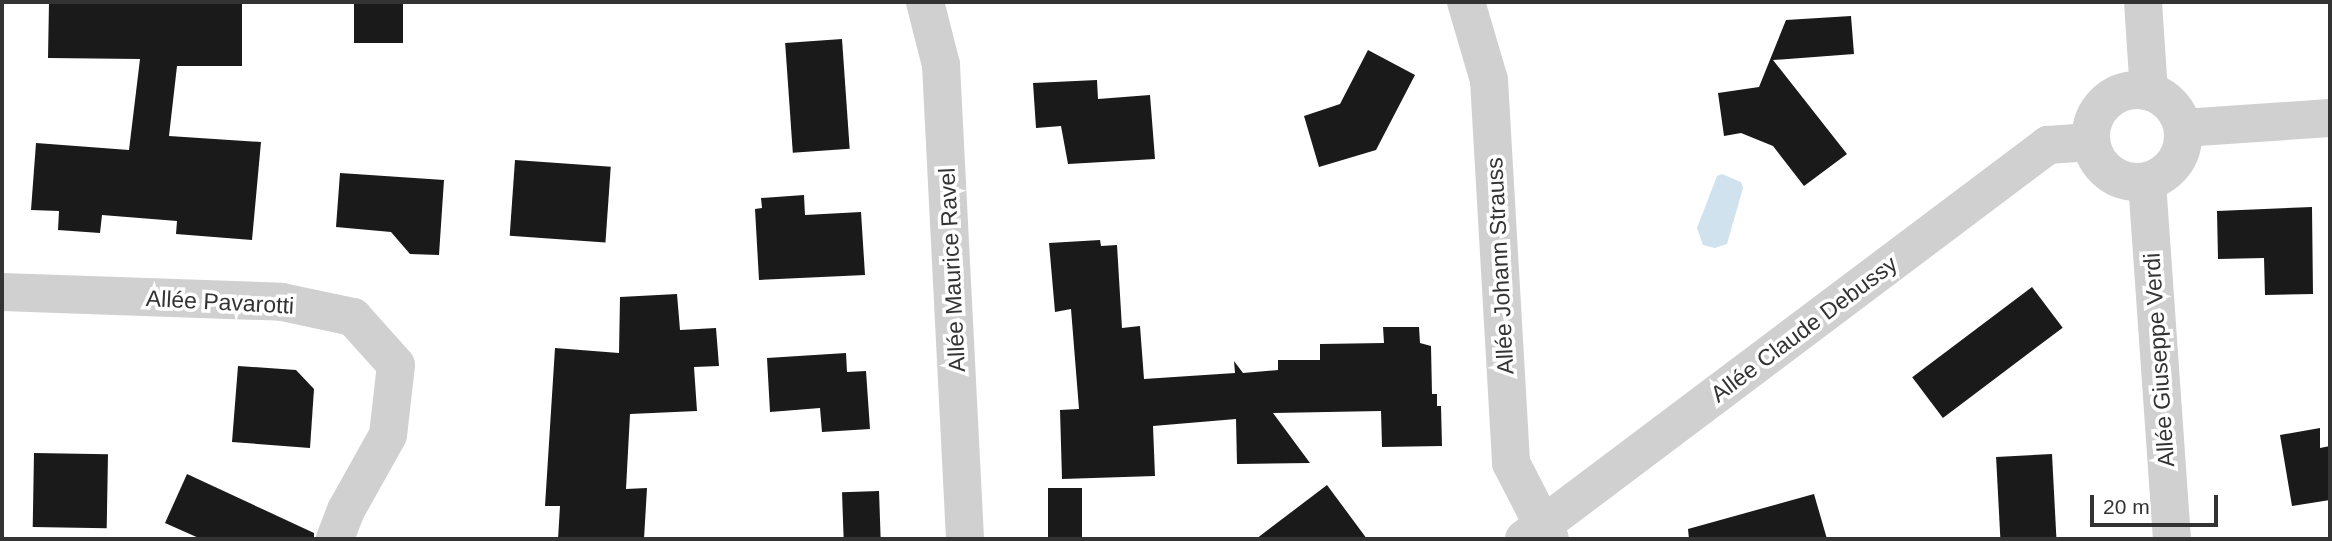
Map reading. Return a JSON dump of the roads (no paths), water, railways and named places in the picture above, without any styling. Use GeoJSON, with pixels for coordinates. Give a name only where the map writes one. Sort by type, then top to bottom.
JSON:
{"type":"FeatureCollection","features":[{"type":"Feature","properties":{"kind":"street","name":"Allée Maurice Ravel"},"geometry":{"type":"LineString","coordinates":[[925,2],[942,65],[965,539]]}},
{"type":"Feature","properties":{"kind":"street","name":"Allée Johann Strauss"},"geometry":{"type":"LineString","coordinates":[[1466,2],[1489,80],[1511,463],[1539,535]]}},
{"type":"Feature","properties":{"kind":"street"},"geometry":{"type":"LineString","coordinates":[[2143,2],[2149,92]]}},
{"type":"Feature","properties":{"kind":"street"},"geometry":{"type":"LineString","coordinates":[[2149,92],[2176,111],[2183,128],[2183,145],[2176,162],[2164,174],[2147,181],[2128,181],[2110,174],[2097,160],[2091,142],[2093,124],[2102,107],[2115,96],[2149,92]]}},
{"type":"Feature","properties":{"kind":"street"},"geometry":{"type":"LineString","coordinates":[[2183,128],[2330,118]]}},
{"type":"Feature","properties":{"kind":"street","name":"Allée Claude Debussy"},"geometry":{"type":"LineString","coordinates":[[1539,535],[2048,145],[2091,142]]}},
{"type":"Feature","properties":{"kind":"street","name":"Allée Giuseppe Verdi"},"geometry":{"type":"LineString","coordinates":[[2147,181],[2172,539]]}},
{"type":"Feature","properties":{"kind":"street","name":"Allée Pavarotti"},"geometry":{"type":"LineString","coordinates":[[2,292],[282,302],[353,317],[396,365],[388,435],[346,510],[335,539]]}},
{"type":"Feature","properties":{"kind":"water"},"geometry":{"type":"Polygon","coordinates":[[[1722,174],[1741,182],[1743,188],[1727,244],[1715,248],[1703,245],[1697,228],[1717,176],[1722,174]]]}}]}
